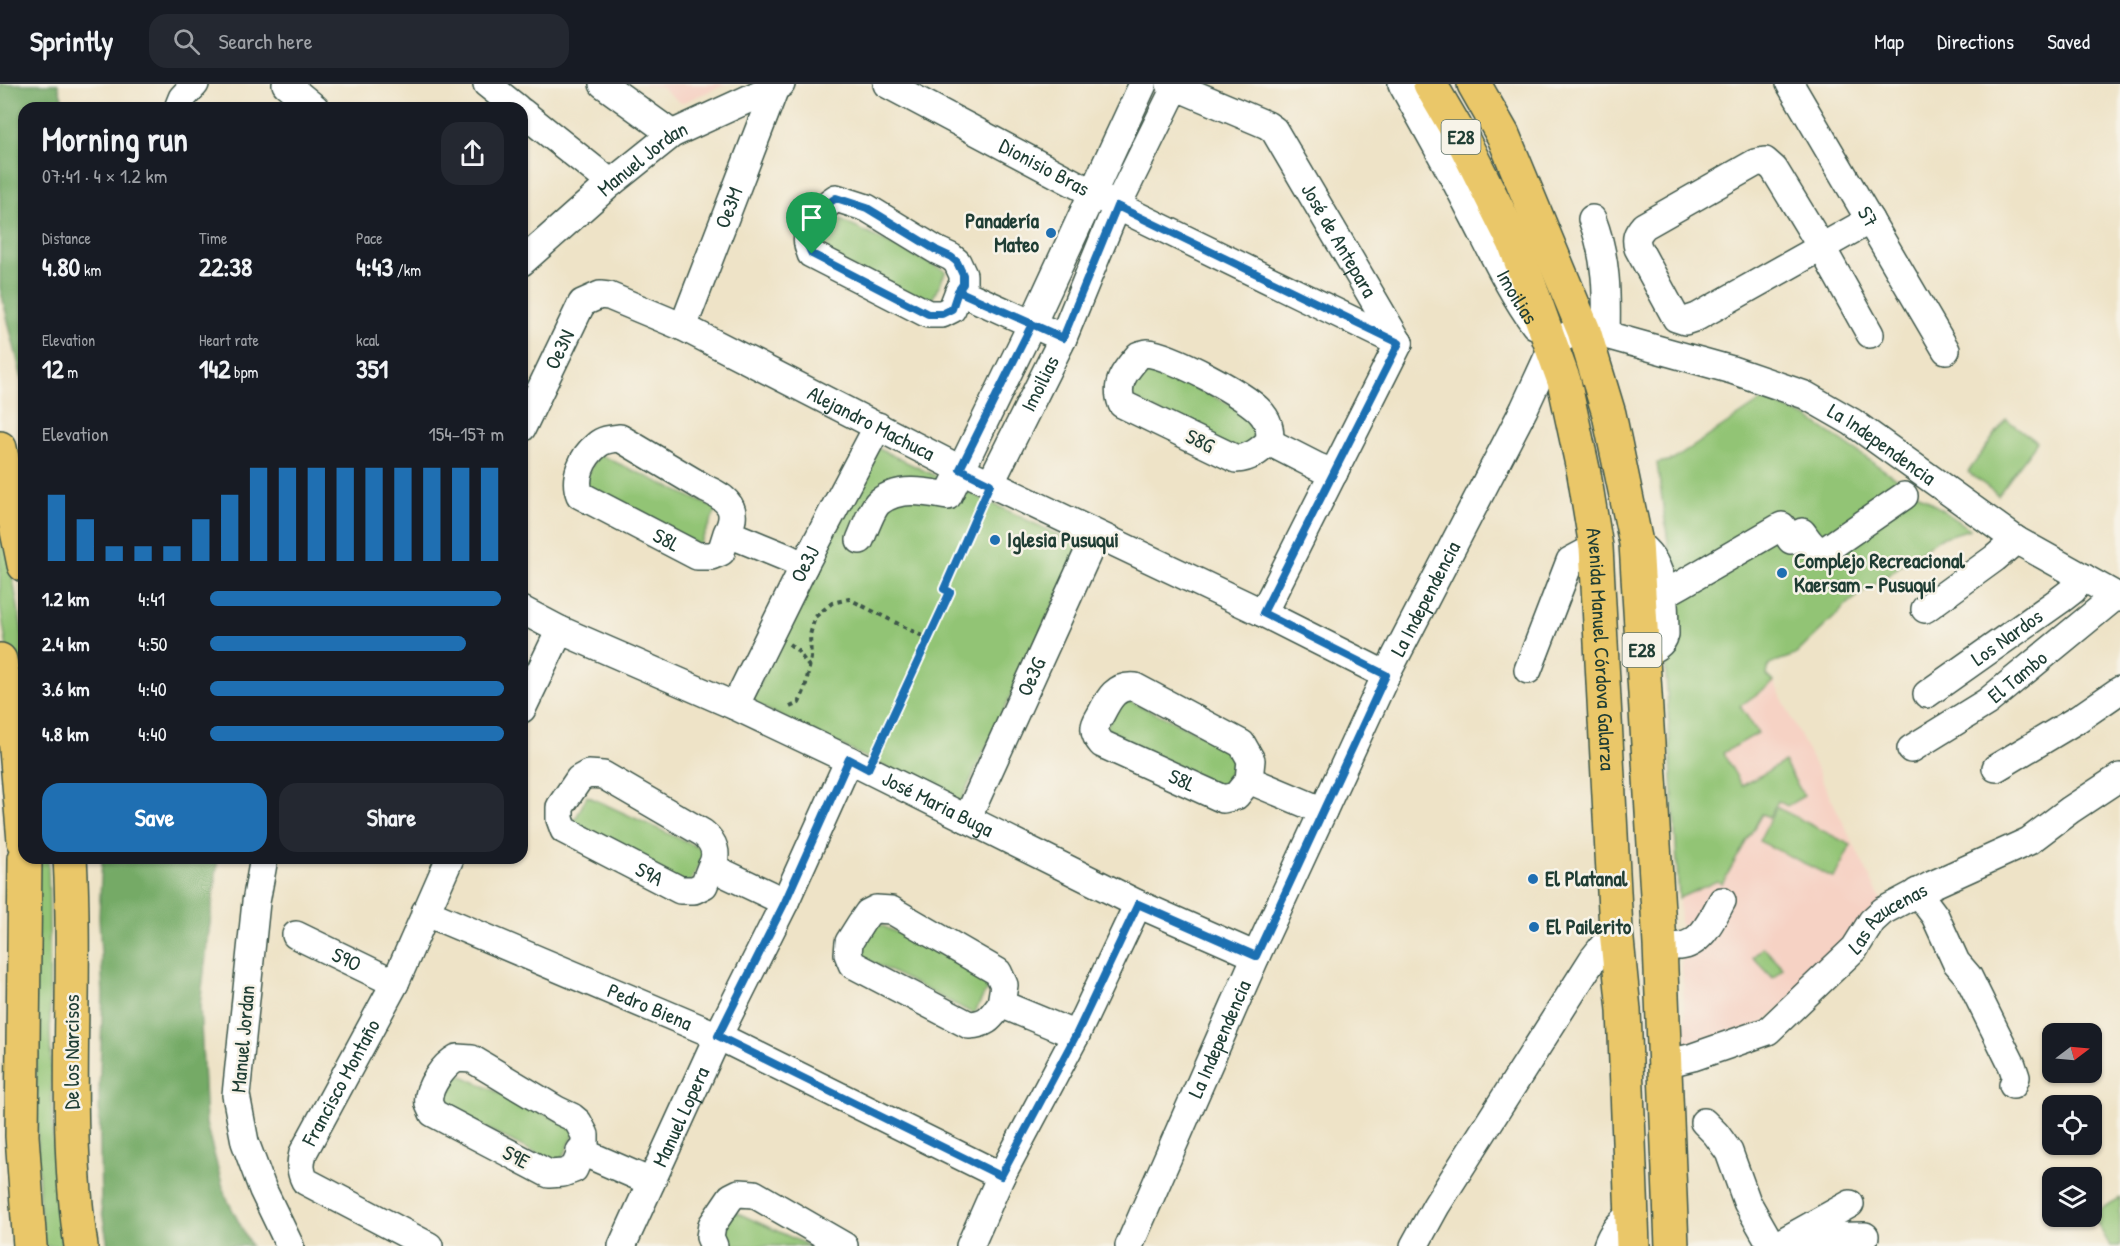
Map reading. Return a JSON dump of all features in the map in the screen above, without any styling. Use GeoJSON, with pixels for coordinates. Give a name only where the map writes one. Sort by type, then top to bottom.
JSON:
{"type":"FeatureCollection","features":[{"type":"Feature","properties":{"kind":"main road","name":"Avenida Manuel Córdova Galarza"},"geometry":{"type":"LineString","coordinates":[[1430,84],[1464,141],[1514,242],[1564,381],[1576,433],[1596,547],[1616,930],[1624,1010],[1633,1246]]}},
{"type":"Feature","properties":{"kind":"main road","name":"Avenida Manuel Córdova Galarza"},"geometry":{"type":"LineString","coordinates":[[1474,84],[1503,135],[1595,333],[1636,543],[1660,945],[1672,1246]]}},
{"type":"Feature","properties":{"kind":"main road"},"geometry":{"type":"LineString","coordinates":[[0,448],[18,536]]}},
{"type":"Feature","properties":{"kind":"main road"},"geometry":{"type":"LineString","coordinates":[[0,660],[15,738],[18,772]]}},
{"type":"Feature","properties":{"kind":"main road"},"geometry":{"type":"LineString","coordinates":[[25,864],[22,1136],[30,1246]]}},
{"type":"Feature","properties":{"kind":"main road","name":"De los Narcisos"},"geometry":{"type":"LineString","coordinates":[[70,864],[72,1143],[81,1246]]}},
{"type":"Feature","properties":{"kind":"street"},"geometry":{"type":"LineString","coordinates":[[180,102],[195,84]]}},
{"type":"Feature","properties":{"kind":"street"},"geometry":{"type":"LineString","coordinates":[[286,84],[308,102]]}},
{"type":"Feature","properties":{"kind":"street"},"geometry":{"type":"LineString","coordinates":[[487,84],[510,102]]}},
{"type":"Feature","properties":{"kind":"street"},"geometry":{"type":"LineString","coordinates":[[603,84],[672,134]]}},
{"type":"Feature","properties":{"kind":"street","name":"Dionisio Bras"},"geometry":{"type":"LineString","coordinates":[[887,84],[1117,206],[1399,343]]}},
{"type":"Feature","properties":{"kind":"street"},"geometry":{"type":"LineString","coordinates":[[860,540],[878,503],[892,496],[909,491],[948,496],[1032,324],[1143,84]]}},
{"type":"Feature","properties":{"kind":"street","name":"Imoilias"},"geometry":{"type":"LineString","coordinates":[[1402,84],[1524,310],[1552,348]]}},
{"type":"Feature","properties":{"kind":"street","name":"S7"},"geometry":{"type":"LineString","coordinates":[[1790,84],[1946,350]]}},
{"type":"Feature","properties":{"kind":"street","name":"Imoilias"},"geometry":{"type":"LineString","coordinates":[[990,484],[1063,338],[1117,206],[1174,85]]}},
{"type":"Feature","properties":{"kind":"street","name":"José de Antepara"},"geometry":{"type":"LineString","coordinates":[[1174,85],[1274,130],[1399,343]]}},
{"type":"Feature","properties":{"kind":"street","name":"Manuel Jordan"},"geometry":{"type":"LineString","coordinates":[[528,257],[611,183],[672,134],[778,86]]}},
{"type":"Feature","properties":{"kind":"street","name":"Oe3M"},"geometry":{"type":"LineString","coordinates":[[683,327],[778,86]]}},
{"type":"Feature","properties":{"kind":"street"},"geometry":{"type":"LineString","coordinates":[[528,117],[611,183]]}},
{"type":"Feature","properties":{"kind":"street"},"geometry":{"type":"LineString","coordinates":[[1870,220],[1822,248],[1697,317],[1685,321],[1676,318],[1635,240],[1644,226],[1755,163],[1765,161],[1774,169],[1822,248],[1870,334]]}},
{"type":"Feature","properties":{"kind":"street"},"geometry":{"type":"LineString","coordinates":[[836,198],[867,208],[957,262],[963,275],[963,284],[958,291],[952,309],[942,314],[928,314],[812,254],[807,243],[808,232],[827,203],[836,198]]}},
{"type":"Feature","properties":{"kind":"street"},"geometry":{"type":"LineString","coordinates":[[1552,348],[1572,333],[1595,333],[1606,275],[1601,246],[1592,219]]}},
{"type":"Feature","properties":{"kind":"street"},"geometry":{"type":"LineString","coordinates":[[958,291],[1063,338]]}},
{"type":"Feature","properties":{"kind":"street","name":"Alejandro Machuca"},"geometry":{"type":"LineString","coordinates":[[582,303],[600,295],[609,296],[683,327],[990,484],[1263,613],[1386,675]]}},
{"type":"Feature","properties":{"kind":"street","name":"Oe3N"},"geometry":{"type":"LineString","coordinates":[[528,416],[582,303]]}},
{"type":"Feature","properties":{"kind":"street","name":"La Independencia"},"geometry":{"type":"LineString","coordinates":[[1595,333],[1732,370],[1805,395],[1852,422],[2016,540],[2118,597]]}},
{"type":"Feature","properties":{"kind":"street"},"geometry":{"type":"LineString","coordinates":[[1263,613],[1399,343]]}},
{"type":"Feature","properties":{"kind":"street","name":"La Independencia"},"geometry":{"type":"LineString","coordinates":[[1129,1246],[1256,956],[1386,675],[1524,410],[1552,348]]}},
{"type":"Feature","properties":{"kind":"street","name":"S8G"},"geometry":{"type":"LineString","coordinates":[[1156,354],[1243,399],[1264,416],[1271,435],[1269,442],[1254,455],[1245,459],[1236,459],[1122,404],[1118,394],[1119,382],[1139,355],[1156,354]]}},
{"type":"Feature","properties":{"kind":"street","name":"Oe3J"},"geometry":{"type":"LineString","coordinates":[[735,706],[804,566],[878,426]]}},
{"type":"Feature","properties":{"kind":"street","name":"S8L"},"geometry":{"type":"LineString","coordinates":[[620,438],[706,489],[721,495],[727,501],[733,514],[733,522],[727,533],[721,552],[711,556],[697,556],[580,495],[576,486],[577,474],[596,445],[604,440],[620,438]]}},
{"type":"Feature","properties":{"kind":"street"},"geometry":{"type":"LineString","coordinates":[[1269,442],[1334,473]]}},
{"type":"Feature","properties":{"kind":"street"},"geometry":{"type":"LineString","coordinates":[[1664,589],[1673,589],[1782,526],[1791,540],[1802,532],[1818,550],[1824,551],[1904,496]]}},
{"type":"Feature","properties":{"kind":"street"},"geometry":{"type":"LineString","coordinates":[[727,533],[804,566]]}},
{"type":"Feature","properties":{"kind":"street","name":"Oe3G"},"geometry":{"type":"LineString","coordinates":[[967,819],[1096,535]]}},
{"type":"Feature","properties":{"kind":"street"},"geometry":{"type":"LineString","coordinates":[[1925,609],[2016,540]]}},
{"type":"Feature","properties":{"kind":"street"},"geometry":{"type":"LineString","coordinates":[[1636,543],[1645,549],[1654,563],[1664,589],[1664,639],[1658,646],[1642,653]]}},
{"type":"Feature","properties":{"kind":"street"},"geometry":{"type":"LineString","coordinates":[[1528,670],[1570,561],[1596,547]]}},
{"type":"Feature","properties":{"kind":"street","name":"Los Nardos"},"geometry":{"type":"LineString","coordinates":[[1927,694],[2060,600],[2073,590],[2083,577]]}},
{"type":"Feature","properties":{"kind":"street","name":"El Tambo"},"geometry":{"type":"LineString","coordinates":[[1911,749],[1987,702],[2118,597]]}},
{"type":"Feature","properties":{"kind":"street","name":"José Maria Buga"},"geometry":{"type":"LineString","coordinates":[[528,613],[560,630],[735,706],[859,764],[1138,904],[1256,956]]}},
{"type":"Feature","properties":{"kind":"street"},"geometry":{"type":"LineString","coordinates":[[528,697],[560,630]]}},
{"type":"Feature","properties":{"kind":"street","name":"S8L"},"geometry":{"type":"LineString","coordinates":[[1126,686],[1135,687],[1242,744],[1251,760],[1249,780],[1236,796],[1223,799],[1102,744],[1095,735],[1095,726],[1108,700],[1117,690],[1126,686]]}},
{"type":"Feature","properties":{"kind":"street"},"geometry":{"type":"LineString","coordinates":[[1996,768],[2078,719],[2120,690]]}},
{"type":"Feature","properties":{"kind":"street","name":"Manuel Lopera"},"geometry":{"type":"LineString","coordinates":[[622,1246],[718,1036],[785,902],[859,764]]}},
{"type":"Feature","properties":{"kind":"street","name":"S9A"},"geometry":{"type":"LineString","coordinates":[[588,774],[603,775],[709,838],[716,851],[716,860],[711,867],[704,885],[694,890],[680,890],[564,830],[560,819],[560,807],[579,779],[588,774]]}},
{"type":"Feature","properties":{"kind":"street","name":"Las Azucenas"},"geometry":{"type":"LineString","coordinates":[[1665,1064],[1693,1057],[1768,1031],[1856,948],[1878,916],[1917,892],[2029,841],[2120,777]]}},
{"type":"Feature","properties":{"kind":"street"},"geometry":{"type":"LineString","coordinates":[[1249,780],[1323,811]]}},
{"type":"Feature","properties":{"kind":"street","name":"Manuel Jordan"},"geometry":{"type":"LineString","coordinates":[[263,864],[256,902],[236,1095],[245,1142],[263,1190],[291,1246]]}},
{"type":"Feature","properties":{"kind":"street","name":"Francisco Montaño"},"geometry":{"type":"LineString","coordinates":[[429,1246],[314,1187],[305,1181],[301,1172],[303,1153],[395,982],[425,912],[441,864]]}},
{"type":"Feature","properties":{"kind":"street"},"geometry":{"type":"LineString","coordinates":[[711,867],[785,902]]}},
{"type":"Feature","properties":{"kind":"street"},"geometry":{"type":"LineString","coordinates":[[1917,892],[1935,916],[1956,962],[1968,976],[2012,1065],[2016,1077],[2013,1085]]}},
{"type":"Feature","properties":{"kind":"street"},"geometry":{"type":"LineString","coordinates":[[1660,945],[1682,946],[1693,940],[1706,929],[1722,901]]}},
{"type":"Feature","properties":{"kind":"street"},"geometry":{"type":"LineString","coordinates":[[970,1246],[1001,1176],[1076,1035],[1138,904]]}},
{"type":"Feature","properties":{"kind":"street"},"geometry":{"type":"LineString","coordinates":[[876,909],[891,910],[998,972],[1004,985],[1001,1004],[991,1018],[983,1024],[969,1024],[852,964],[848,954],[849,942],[868,914],[876,909]]}},
{"type":"Feature","properties":{"kind":"street","name":"Pedro Biena"},"geometry":{"type":"LineString","coordinates":[[425,912],[718,1036],[1001,1176]]}},
{"type":"Feature","properties":{"kind":"street"},"geometry":{"type":"LineString","coordinates":[[1414,1246],[1436,1206],[1593,959],[1616,930]]}},
{"type":"Feature","properties":{"kind":"street","name":"S9O"},"geometry":{"type":"LineString","coordinates":[[296,935],[395,982]]}},
{"type":"Feature","properties":{"kind":"street"},"geometry":{"type":"LineString","coordinates":[[1001,1004],[1076,1035]]}},
{"type":"Feature","properties":{"kind":"street","name":"S9E"},"geometry":{"type":"LineString","coordinates":[[457,1058],[472,1059],[557,1110],[573,1116],[585,1135],[585,1144],[580,1151],[574,1169],[549,1174],[433,1113],[429,1103],[429,1091],[448,1063],[457,1058]]}},
{"type":"Feature","properties":{"kind":"street"},"geometry":{"type":"LineString","coordinates":[[1704,1122],[1729,1152],[1746,1202],[1779,1243]]}},
{"type":"Feature","properties":{"kind":"street"},"geometry":{"type":"LineString","coordinates":[[580,1151],[651,1182]]}},
{"type":"Feature","properties":{"kind":"street"},"geometry":{"type":"LineString","coordinates":[[714,1246],[711,1237],[712,1226],[731,1197],[739,1193],[754,1194],[844,1246]]}},
{"type":"Feature","properties":{"kind":"street"},"geometry":{"type":"LineString","coordinates":[[1779,1243],[1850,1204]]}},
{"type":"Feature","properties":{"kind":"street"},"geometry":{"type":"LineString","coordinates":[[1607,1246],[1616,1227],[1632,1213]]}},
{"type":"Feature","properties":{"kind":"street"},"geometry":{"type":"LineString","coordinates":[[1779,1243],[1865,1236]]}},
{"type":"Feature","properties":{"kind":"path"},"geometry":{"type":"LineString","coordinates":[[859,764],[928,639],[950,592],[944,589],[990,484]]}},
{"type":"Feature","properties":{"kind":"path"},"geometry":{"type":"LineString","coordinates":[[774,724],[780,711],[799,703],[803,698],[811,668],[810,635],[815,617],[832,603],[849,599],[928,639]]}},
{"type":"Feature","properties":{"kind":"path"},"geometry":{"type":"LineString","coordinates":[[770,634],[797,650],[811,668]]}},
{"type":"Feature","properties":{"kind":"shaded area"},"geometry":{"type":"Polygon","coordinates":[[[636,84],[727,84],[681,103],[661,87],[636,84]]]}},
{"type":"Feature","properties":{"kind":"shaded area"},"geometry":{"type":"Polygon","coordinates":[[[1774,682],[1882,902],[1848,943],[1764,1023],[1686,1048],[1672,752],[1774,682]]]}},
{"type":"Feature","properties":{"kind":"green space"},"geometry":{"type":"Polygon","coordinates":[[[0,84],[58,84],[63,102],[18,102],[18,362],[0,288],[0,84]]]}},
{"type":"Feature","properties":{"kind":"green space"},"geometry":{"type":"Polygon","coordinates":[[[828,214],[946,271],[929,306],[812,248],[828,214]]]}},
{"type":"Feature","properties":{"kind":"green space"},"geometry":{"type":"Polygon","coordinates":[[[1145,365],[1264,420],[1245,457],[1129,397],[1145,365]]]}},
{"type":"Feature","properties":{"kind":"green space","name":"Complejo Recreacional Kaersam - Pusuquí"},"geometry":{"type":"Polygon","coordinates":[[[1764,399],[1808,418],[1970,529],[1938,539],[1850,602],[1795,655],[1769,664],[1767,675],[1774,682],[1740,706],[1758,733],[1723,753],[1742,786],[1784,762],[1804,796],[1787,806],[1778,801],[1769,817],[1762,814],[1722,884],[1717,881],[1679,898],[1665,657],[1678,653],[1673,578],[1657,463],[1673,460],[1764,399]]]}},
{"type":"Feature","properties":{"kind":"green space"},"geometry":{"type":"Polygon","coordinates":[[[2006,419],[2037,442],[1998,495],[1968,472],[2006,419]]]}},
{"type":"Feature","properties":{"kind":"green space"},"geometry":{"type":"Polygon","coordinates":[[[873,446],[1081,546],[960,803],[751,702],[873,446]]]}},
{"type":"Feature","properties":{"kind":"green space"},"geometry":{"type":"Polygon","coordinates":[[[598,454],[717,509],[699,545],[582,486],[598,454]]]}},
{"type":"Feature","properties":{"kind":"green space"},"geometry":{"type":"Polygon","coordinates":[[[0,507],[18,608],[18,718],[0,605],[0,507]]]}},
{"type":"Feature","properties":{"kind":"green space"},"geometry":{"type":"Polygon","coordinates":[[[1121,697],[1240,752],[1222,789],[1105,730],[1121,697]]]}},
{"type":"Feature","properties":{"kind":"green space"},"geometry":{"type":"Polygon","coordinates":[[[587,796],[706,851],[688,887],[571,828],[587,796]]]}},
{"type":"Feature","properties":{"kind":"green space"},"geometry":{"type":"Polygon","coordinates":[[[1776,807],[1851,845],[1834,878],[1759,841],[1776,807]]]}},
{"type":"Feature","properties":{"kind":"green space"},"geometry":{"type":"Polygon","coordinates":[[[31,864],[48,864],[50,1052],[57,1198],[62,1246],[44,1246],[39,1198],[31,864]]]}},
{"type":"Feature","properties":{"kind":"green space"},"geometry":{"type":"Polygon","coordinates":[[[102,864],[217,864],[200,1005],[206,1124],[225,1195],[251,1246],[108,1246],[101,1206],[99,1094],[103,995],[99,916],[102,864]]]}},
{"type":"Feature","properties":{"kind":"green space"},"geometry":{"type":"Polygon","coordinates":[[[874,922],[993,977],[974,1014],[858,955],[874,922]]]}},
{"type":"Feature","properties":{"kind":"green space"},"geometry":{"type":"Polygon","coordinates":[[[1763,947],[1783,968],[1773,978],[1753,957],[1763,947]]]}},
{"type":"Feature","properties":{"kind":"green space"},"geometry":{"type":"Polygon","coordinates":[[[458,1074],[577,1129],[559,1165],[442,1106],[458,1074]]]}},
{"type":"Feature","properties":{"kind":"green space"},"geometry":{"type":"Polygon","coordinates":[[[2120,1198],[2120,1246],[2110,1246],[2099,1227],[2102,1227],[2102,1208],[2120,1198]]]}},
{"type":"Feature","properties":{"kind":"green space"},"geometry":{"type":"Polygon","coordinates":[[[731,1210],[810,1246],[723,1246],[715,1242],[731,1210]]]}},
{"type":"Feature","properties":{"kind":"place","name":"Panadería Mateo"},"geometry":{"type":"Point","coordinates":[1051,233]}},
{"type":"Feature","properties":{"kind":"place","name":"Iglesia Pusuqui"},"geometry":{"type":"Point","coordinates":[995,540]}},
{"type":"Feature","properties":{"kind":"place","name":"Complejo Recreacional Kaersam - Pusuquí"},"geometry":{"type":"Point","coordinates":[1782,573]}},
{"type":"Feature","properties":{"kind":"place","name":"El Platanal"},"geometry":{"type":"Point","coordinates":[1533,879]}},
{"type":"Feature","properties":{"kind":"place","name":"El Pailerito"},"geometry":{"type":"Point","coordinates":[1534,927]}},
{"type":"Feature","properties":{"kind":"route"},"geometry":{"type":"LineString","coordinates":[[812,254],[807,243],[808,232],[827,203],[836,198],[867,208],[957,262],[963,275],[963,284],[958,291],[1063,338],[1117,206],[1399,343],[1263,613],[1386,675],[1256,956],[1138,904],[1076,1035],[1001,1176],[718,1036],[785,902],[849,759],[868,769],[950,592],[944,589],[990,484],[960,469],[1032,324],[958,291],[952,309],[942,314],[928,314],[812,254]]}}]}
